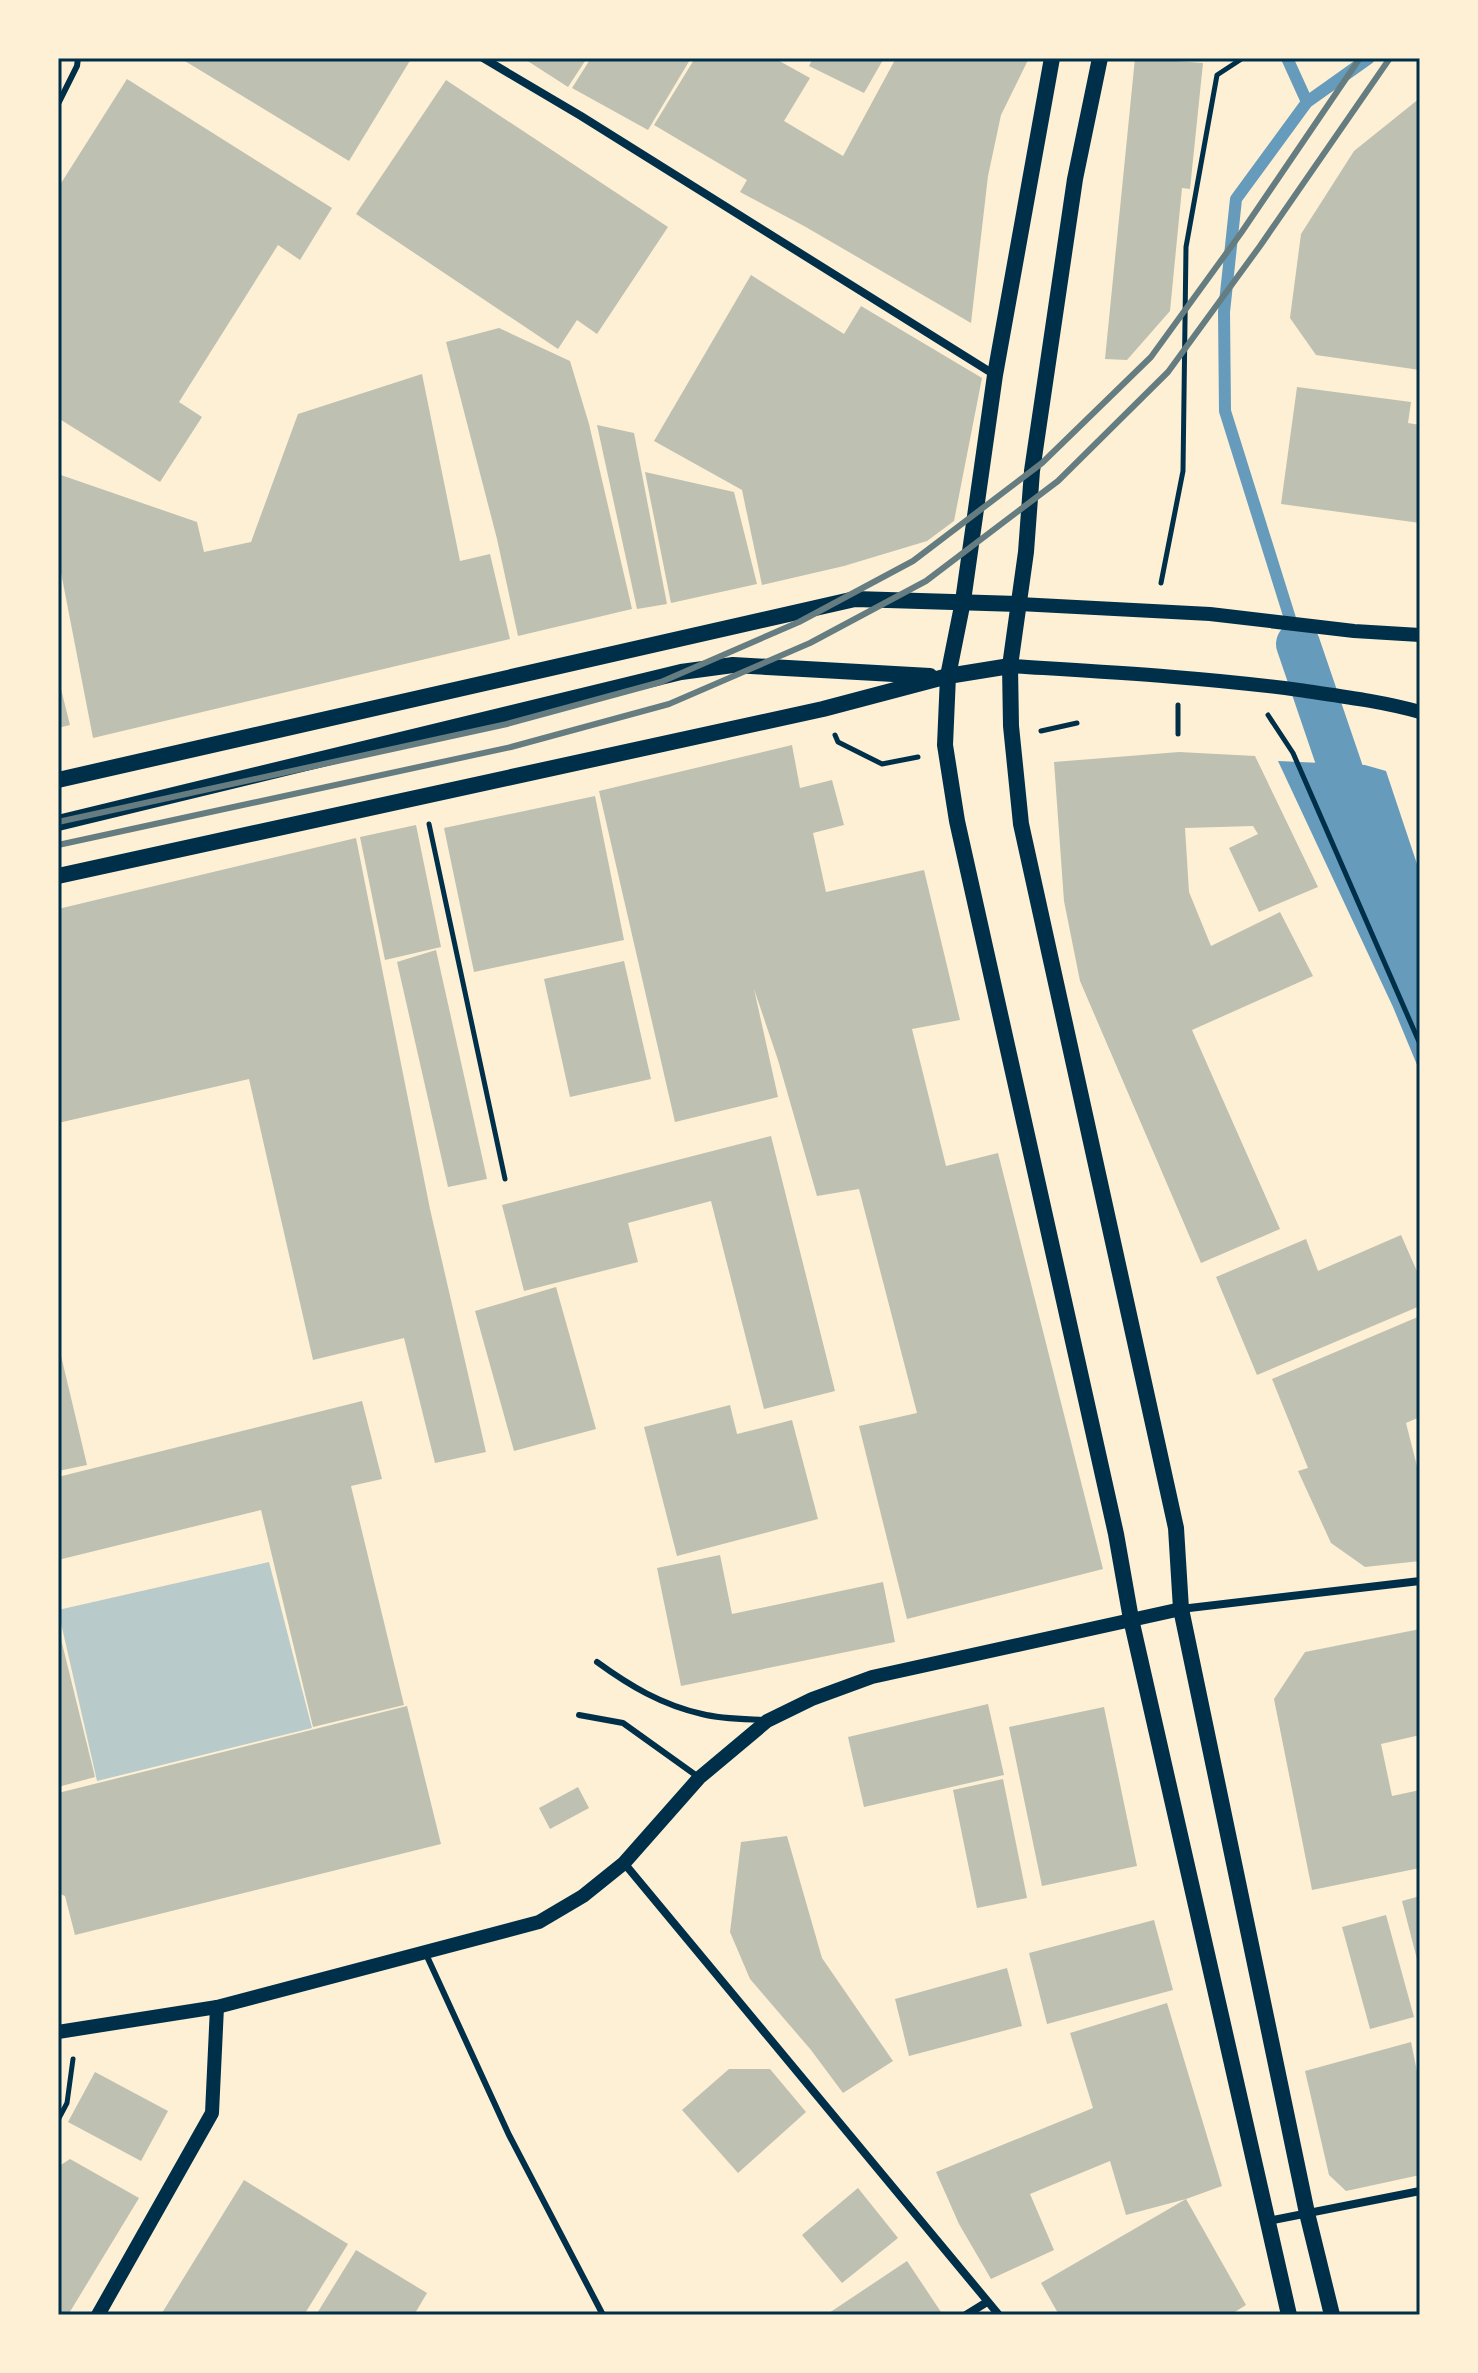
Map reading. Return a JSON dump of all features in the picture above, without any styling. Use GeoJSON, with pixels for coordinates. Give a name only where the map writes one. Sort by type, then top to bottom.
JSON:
{"type":"FeatureCollection","features":[{"type":"Feature","properties":{"kind":"main road"},"geometry":{"type":"LineString","coordinates":[[1052,58],[995,375],[963,601],[948,676],[945,745],[957,821],[1112,1518],[1131,1619],[1289,2315]]}},
{"type":"Feature","properties":{"kind":"main road"},"geometry":{"type":"LineString","coordinates":[[1100,58],[1075,179],[1032,471],[1026,552],[1010,666],[1011,726],[1021,824],[1176,1528],[1181,1609],[1307,2213],[1332,2315]]}},
{"type":"Feature","properties":{"kind":"main road"},"geometry":{"type":"LineString","coordinates":[[58,780],[855,599],[1019,604]]}},
{"type":"Feature","properties":{"kind":"main road"},"geometry":{"type":"LineString","coordinates":[[58,823],[681,672],[733,665],[948,676]]}},
{"type":"Feature","properties":{"kind":"main road"},"geometry":{"type":"LineString","coordinates":[[58,876],[823,709],[948,676],[1010,666]]}},
{"type":"Feature","properties":{"kind":"street"},"geometry":{"type":"LineString","coordinates":[[483,58],[995,375]]}},
{"type":"Feature","properties":{"kind":"street"},"geometry":{"type":"LineString","coordinates":[[1019,604],[1210,614],[1354,631],[1420,635]]}},
{"type":"Feature","properties":{"kind":"street"},"geometry":{"type":"LineString","coordinates":[[1010,666],[1179,676],[1262,685],[1349,697],[1417,711]]}},
{"type":"Feature","properties":{"kind":"street"},"geometry":{"type":"LineString","coordinates":[[61,2032],[217,2007],[539,1922],[583,1896],[624,1863],[699,1778],[767,1721],[812,1699],[872,1677],[1181,1609],[1420,1581]]}},
{"type":"Feature","properties":{"kind":"street"},"geometry":{"type":"LineString","coordinates":[[624,1863],[999,2315]]}},
{"type":"Feature","properties":{"kind":"street"},"geometry":{"type":"LineString","coordinates":[[98,2315],[212,2113],[217,2007]]}},
{"type":"Feature","properties":{"kind":"street"},"geometry":{"type":"LineString","coordinates":[[1266,2221],[1420,2191]]}},
{"type":"Feature","properties":{"kind":"street"},"geometry":{"type":"LineString","coordinates":[[966,2315],[987,2302]]}},
{"type":"Feature","properties":{"kind":"lane"},"geometry":{"type":"LineString","coordinates":[[58,104],[78,58]]}},
{"type":"Feature","properties":{"kind":"lane"},"geometry":{"type":"LineString","coordinates":[[597,1662],[632,1688],[672,1705],[704,1715],[767,1721]]}},
{"type":"Feature","properties":{"kind":"lane"},"geometry":{"type":"LineString","coordinates":[[579,1715],[623,1723],[699,1778]]}},
{"type":"Feature","properties":{"kind":"lane"},"geometry":{"type":"LineString","coordinates":[[425,1952],[509,2135],[603,2315]]}},
{"type":"Feature","properties":{"kind":"path"},"geometry":{"type":"LineString","coordinates":[[1155,611],[1183,471],[1186,247],[1217,75],[1243,58]]}},
{"type":"Feature","properties":{"kind":"path"},"geometry":{"type":"LineString","coordinates":[[823,709],[838,742],[882,764],[927,755]]}},
{"type":"Feature","properties":{"kind":"path"},"geometry":{"type":"LineString","coordinates":[[1032,733],[1077,723]]}},
{"type":"Feature","properties":{"kind":"path"},"geometry":{"type":"LineString","coordinates":[[1293,753],[1420,1044]]}},
{"type":"Feature","properties":{"kind":"path"},"geometry":{"type":"LineString","coordinates":[[423,795],[505,1179]]}},
{"type":"Feature","properties":{"kind":"path"},"geometry":{"type":"LineString","coordinates":[[58,2120],[67,2103],[75,2062],[61,2032]]}},
{"type":"Feature","properties":{"kind":"shaded area"},"geometry":{"type":"Polygon","coordinates":[[[269,1562],[312,1728],[97,1781],[58,1610],[269,1562]]]}},
{"type":"Feature","properties":{"kind":"water"},"geometry":{"type":"Polygon","coordinates":[[[1278,761],[1365,765],[1386,771],[1420,873],[1420,1072],[1393,1007],[1278,761]]]}},
{"type":"Feature","properties":{"kind":"building"},"geometry":{"type":"Polygon","coordinates":[[[180,58],[410,58],[411,59],[349,161],[180,58]]]}},
{"type":"Feature","properties":{"kind":"building"},"geometry":{"type":"Polygon","coordinates":[[[523,58],[587,58],[568,87],[523,58]]]}},
{"type":"Feature","properties":{"kind":"building"},"geometry":{"type":"Polygon","coordinates":[[[591,58],[691,58],[648,130],[572,88],[591,58]]]}},
{"type":"Feature","properties":{"kind":"building"},"geometry":{"type":"Polygon","coordinates":[[[695,58],[774,58],[810,78],[784,121],[843,156],[896,58],[1029,58],[1001,115],[988,176],[971,323],[740,192],[747,180],[654,125],[695,58]]]}},
{"type":"Feature","properties":{"kind":"building"},"geometry":{"type":"Polygon","coordinates":[[[813,58],[884,58],[864,93],[809,66],[813,58]]]}},
{"type":"Feature","properties":{"kind":"building"},"geometry":{"type":"Polygon","coordinates":[[[1135,58],[1203,63],[1190,189],[1182,188],[1170,311],[1127,360],[1105,359],[1135,58]]]}},
{"type":"Feature","properties":{"kind":"building"},"geometry":{"type":"Polygon","coordinates":[[[127,79],[332,208],[300,260],[278,245],[179,402],[202,417],[160,482],[58,418],[58,188],[127,79]]]}},
{"type":"Feature","properties":{"kind":"building"},"geometry":{"type":"Polygon","coordinates":[[[446,80],[668,227],[597,334],[577,320],[558,349],[356,214],[446,80]]]}},
{"type":"Feature","properties":{"kind":"building"},"geometry":{"type":"Polygon","coordinates":[[[1420,98],[1420,370],[1316,355],[1290,318],[1301,234],[1354,151],[1420,98]]]}},
{"type":"Feature","properties":{"kind":"building"},"geometry":{"type":"Polygon","coordinates":[[[751,275],[844,334],[861,306],[982,378],[954,521],[927,541],[844,566],[762,585],[742,490],[654,441],[751,275]]]}},
{"type":"Feature","properties":{"kind":"building"},"geometry":{"type":"Polygon","coordinates":[[[499,328],[570,361],[589,424],[632,609],[518,636],[497,539],[446,342],[499,328]]]}},
{"type":"Feature","properties":{"kind":"building"},"geometry":{"type":"Polygon","coordinates":[[[422,374],[460,561],[490,554],[510,639],[93,738],[58,557],[58,474],[197,522],[204,552],[251,542],[298,414],[422,374]]]}},
{"type":"Feature","properties":{"kind":"building"},"geometry":{"type":"Polygon","coordinates":[[[1297,387],[1411,402],[1408,423],[1420,425],[1420,523],[1281,504],[1297,387]]]}},
{"type":"Feature","properties":{"kind":"building"},"geometry":{"type":"Polygon","coordinates":[[[597,425],[634,433],[667,604],[637,609],[597,425]]]}},
{"type":"Feature","properties":{"kind":"building"},"geometry":{"type":"Polygon","coordinates":[[[645,472],[734,492],[757,584],[671,603],[645,472]]]}},
{"type":"Feature","properties":{"kind":"building"},"geometry":{"type":"Polygon","coordinates":[[[58,677],[70,725],[58,728],[58,677]]]}},
{"type":"Feature","properties":{"kind":"building"},"geometry":{"type":"Polygon","coordinates":[[[792,745],[800,788],[832,780],[844,825],[813,833],[826,892],[924,870],[960,1020],[912,1029],[946,1166],[998,1153],[1103,1569],[907,1619],[859,1426],[917,1413],[859,1189],[817,1196],[754,989],[778,1097],[675,1122],[599,791],[792,745]]]}},
{"type":"Feature","properties":{"kind":"building"},"geometry":{"type":"Polygon","coordinates":[[[1179,752],[1255,756],[1318,887],[1259,912],[1229,848],[1258,834],[1253,826],[1185,828],[1189,892],[1211,946],[1280,912],[1313,976],[1192,1030],[1280,1229],[1201,1263],[1080,981],[1064,901],[1054,762],[1179,752]]]}},
{"type":"Feature","properties":{"kind":"building"},"geometry":{"type":"Polygon","coordinates":[[[595,796],[624,940],[474,972],[444,828],[595,796]]]}},
{"type":"Feature","properties":{"kind":"building"},"geometry":{"type":"Polygon","coordinates":[[[416,825],[441,947],[385,960],[360,837],[416,825]]]}},
{"type":"Feature","properties":{"kind":"building"},"geometry":{"type":"Polygon","coordinates":[[[356,838],[430,1209],[486,1452],[435,1463],[404,1338],[313,1360],[249,1079],[58,1123],[58,909],[356,838]]]}},
{"type":"Feature","properties":{"kind":"building"},"geometry":{"type":"Polygon","coordinates":[[[436,950],[487,1179],[448,1187],[397,962],[436,950]]]}},
{"type":"Feature","properties":{"kind":"building"},"geometry":{"type":"Polygon","coordinates":[[[624,961],[651,1079],[570,1097],[544,979],[624,961]]]}},
{"type":"Feature","properties":{"kind":"building"},"geometry":{"type":"Polygon","coordinates":[[[771,1136],[835,1391],[764,1409],[711,1201],[628,1223],[638,1262],[524,1291],[502,1205],[771,1136]]]}},
{"type":"Feature","properties":{"kind":"building"},"geometry":{"type":"Polygon","coordinates":[[[1401,1235],[1420,1278],[1420,1306],[1257,1375],[1216,1277],[1306,1239],[1318,1271],[1401,1235]]]}},
{"type":"Feature","properties":{"kind":"building"},"geometry":{"type":"Polygon","coordinates":[[[556,1287],[596,1429],[514,1451],[475,1311],[556,1287]]]}},
{"type":"Feature","properties":{"kind":"building"},"geometry":{"type":"Polygon","coordinates":[[[1420,1316],[1420,1417],[1406,1423],[1420,1478],[1420,1561],[1365,1567],[1331,1543],[1298,1471],[1308,1468],[1272,1379],[1420,1316]]]}},
{"type":"Feature","properties":{"kind":"building"},"geometry":{"type":"Polygon","coordinates":[[[58,1343],[87,1465],[58,1471],[58,1343]]]}},
{"type":"Feature","properties":{"kind":"building"},"geometry":{"type":"Polygon","coordinates":[[[362,1401],[382,1479],[351,1486],[404,1705],[313,1727],[261,1510],[58,1560],[58,1477],[362,1401]]]}},
{"type":"Feature","properties":{"kind":"building"},"geometry":{"type":"Polygon","coordinates":[[[730,1405],[737,1434],[792,1420],[818,1519],[677,1556],[644,1427],[730,1405]]]}},
{"type":"Feature","properties":{"kind":"building"},"geometry":{"type":"Polygon","coordinates":[[[720,1555],[732,1614],[883,1582],[895,1642],[681,1686],[657,1568],[720,1555]]]}},
{"type":"Feature","properties":{"kind":"building"},"geometry":{"type":"Polygon","coordinates":[[[1420,1629],[1420,1735],[1381,1744],[1392,1796],[1420,1790],[1420,1868],[1312,1890],[1274,1699],[1305,1652],[1420,1629]]]}},
{"type":"Feature","properties":{"kind":"building"},"geometry":{"type":"Polygon","coordinates":[[[58,1632],[95,1777],[58,1787],[58,1632]]]}},
{"type":"Feature","properties":{"kind":"building"},"geometry":{"type":"Polygon","coordinates":[[[988,1704],[1004,1775],[864,1807],[848,1737],[988,1704]]]}},
{"type":"Feature","properties":{"kind":"building"},"geometry":{"type":"Polygon","coordinates":[[[407,1706],[441,1844],[75,1935],[65,1896],[58,1893],[58,1793],[407,1706]]]}},
{"type":"Feature","properties":{"kind":"building"},"geometry":{"type":"Polygon","coordinates":[[[1104,1707],[1137,1866],[1042,1886],[1009,1727],[1104,1707]]]}},
{"type":"Feature","properties":{"kind":"building"},"geometry":{"type":"Polygon","coordinates":[[[1003,1779],[1027,1898],[977,1908],[953,1790],[1003,1779]]]}},
{"type":"Feature","properties":{"kind":"building"},"geometry":{"type":"Polygon","coordinates":[[[578,1787],[589,1808],[550,1829],[539,1808],[578,1787]]]}},
{"type":"Feature","properties":{"kind":"building"},"geometry":{"type":"Polygon","coordinates":[[[787,1836],[822,1958],[893,2061],[843,2093],[750,1979],[730,1932],[741,1842],[787,1836]]]}},
{"type":"Feature","properties":{"kind":"building"},"geometry":{"type":"Polygon","coordinates":[[[1420,1896],[1420,1966],[1419,1967],[1402,1901],[1420,1896]]]}},
{"type":"Feature","properties":{"kind":"building"},"geometry":{"type":"Polygon","coordinates":[[[1386,1915],[1414,2017],[1370,2029],[1342,1927],[1386,1915]]]}},
{"type":"Feature","properties":{"kind":"building"},"geometry":{"type":"Polygon","coordinates":[[[1154,1920],[1173,1990],[1047,2024],[1029,1953],[1154,1920]]]}},
{"type":"Feature","properties":{"kind":"building"},"geometry":{"type":"Polygon","coordinates":[[[1007,1968],[1022,2026],[909,2056],[895,1999],[1007,1968]]]}},
{"type":"Feature","properties":{"kind":"building"},"geometry":{"type":"Polygon","coordinates":[[[1167,2003],[1222,2186],[1126,2215],[1110,2161],[1030,2194],[1054,2250],[991,2279],[959,2224],[936,2172],[1093,2108],[1070,2033],[1167,2003]]]}},
{"type":"Feature","properties":{"kind":"building"},"geometry":{"type":"Polygon","coordinates":[[[1411,2042],[1420,2086],[1420,2175],[1346,2191],[1329,2175],[1305,2071],[1411,2042]]]}},
{"type":"Feature","properties":{"kind":"building"},"geometry":{"type":"Polygon","coordinates":[[[729,2069],[770,2069],[806,2112],[738,2173],[682,2110],[729,2069]]]}},
{"type":"Feature","properties":{"kind":"building"},"geometry":{"type":"Polygon","coordinates":[[[95,2072],[168,2111],[141,2161],[68,2122],[95,2072]]]}},
{"type":"Feature","properties":{"kind":"building"},"geometry":{"type":"Polygon","coordinates":[[[70,2159],[139,2198],[68,2315],[58,2315],[58,2167],[70,2159]]]}},
{"type":"Feature","properties":{"kind":"building"},"geometry":{"type":"Polygon","coordinates":[[[244,2180],[348,2244],[304,2315],[162,2313],[244,2180]]]}},
{"type":"Feature","properties":{"kind":"building"},"geometry":{"type":"Polygon","coordinates":[[[858,2188],[898,2238],[842,2283],[802,2235],[858,2188]]]}},
{"type":"Feature","properties":{"kind":"building"},"geometry":{"type":"Polygon","coordinates":[[[1186,2199],[1246,2305],[1230,2315],[1059,2315],[1041,2283],[1186,2199]]]}},
{"type":"Feature","properties":{"kind":"building"},"geometry":{"type":"Polygon","coordinates":[[[356,2250],[427,2293],[414,2315],[316,2315],[356,2250]]]}},
{"type":"Feature","properties":{"kind":"building"},"geometry":{"type":"Polygon","coordinates":[[[907,2261],[943,2315],[826,2315],[907,2261]]]}},
{"type":"Feature","properties":{"kind":"waterway"},"geometry":{"type":"LineString","coordinates":[[1287,58],[1307,102]]}},
{"type":"Feature","properties":{"kind":"waterway"},"geometry":{"type":"LineString","coordinates":[[1298,644],[1225,411],[1224,312],[1236,199],[1307,102],[1369,58]]}},
{"type":"Feature","properties":{"kind":"waterway"},"geometry":{"type":"LineString","coordinates":[[1298,644],[1358,820]]}},
{"type":"Feature","properties":{"kind":"railway"},"geometry":{"type":"LineString","coordinates":[[58,822],[507,724],[661,682],[799,622],[913,561],[1042,463],[1151,357],[1241,233],[1360,58]]}},
{"type":"Feature","properties":{"kind":"railway"},"geometry":{"type":"LineString","coordinates":[[58,845],[511,747],[669,704],[810,643],[926,581],[1058,481],[1168,372],[1390,58]]}}]}
